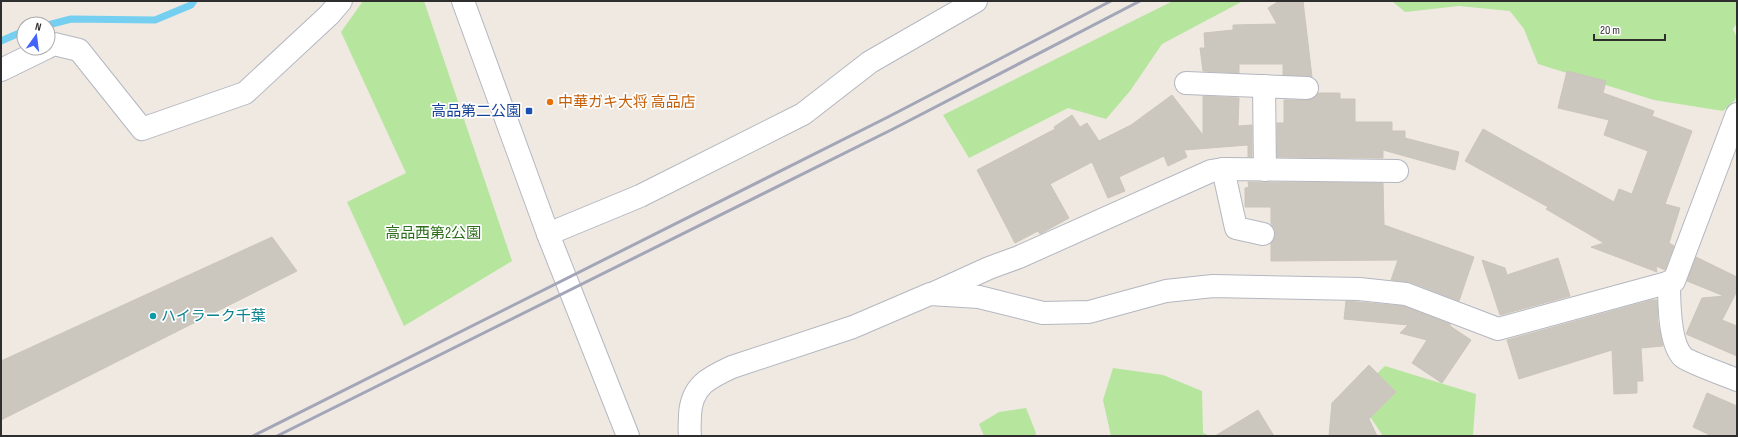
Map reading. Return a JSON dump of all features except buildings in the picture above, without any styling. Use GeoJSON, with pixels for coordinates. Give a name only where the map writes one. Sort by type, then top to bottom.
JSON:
{"type":"FeatureCollection","features":[{"type":"Feature","properties":{"kind":"street"},"geometry":{"type":"LineString","coordinates":[[56,44],[79,50],[142,129],[245,93],[329,15],[341,1]]}},
{"type":"Feature","properties":{"kind":"street"},"geometry":{"type":"LineString","coordinates":[[463,1],[548,234],[628,436]]}},
{"type":"Feature","properties":{"kind":"street"},"geometry":{"type":"LineString","coordinates":[[548,234],[640,196],[803,114],[870,62],[976,1]]}},
{"type":"Feature","properties":{"kind":"street"},"geometry":{"type":"LineString","coordinates":[[1,70],[30,56]]}},
{"type":"Feature","properties":{"kind":"street"},"geometry":{"type":"LineString","coordinates":[[1186,83],[1307,88]]}},
{"type":"Feature","properties":{"kind":"street"},"geometry":{"type":"LineString","coordinates":[[1264,86],[1264,170]]}},
{"type":"Feature","properties":{"kind":"street"},"geometry":{"type":"LineString","coordinates":[[930,294],[979,297],[1043,313],[1089,312],[1166,291],[1213,286],[1359,289],[1406,294],[1498,329],[1674,281],[1737,114]]}},
{"type":"Feature","properties":{"kind":"street"},"geometry":{"type":"LineString","coordinates":[[1223,169],[1236,228],[1263,234]]}},
{"type":"Feature","properties":{"kind":"street"},"geometry":{"type":"LineString","coordinates":[[690,436],[691,400],[700,386],[714,375],[732,367],[853,327],[989,268],[1019,257],[1211,171],[1223,169],[1397,171]]}},
{"type":"Feature","properties":{"kind":"street"},"geometry":{"type":"LineString","coordinates":[[1669,282],[1670,315],[1677,348],[1684,358],[1737,380]]}},
{"type":"Feature","properties":{"kind":"green space","name":"高品西第2公園"},"geometry":{"type":"Polygon","coordinates":[[[363,1],[424,1],[512,261],[404,326],[347,202],[406,173],[341,32],[363,1]]]}},
{"type":"Feature","properties":{"kind":"green space"},"geometry":{"type":"Polygon","coordinates":[[[1173,1],[1243,1],[1162,44],[1130,91],[1106,119],[1068,108],[969,158],[943,115],[1173,1]]]}},
{"type":"Feature","properties":{"kind":"green space"},"geometry":{"type":"Polygon","coordinates":[[[1392,1],[1737,1],[1737,23],[1733,29],[1737,38],[1737,94],[1735,100],[1723,111],[1654,100],[1538,64],[1524,29],[1510,11],[1459,6],[1405,12],[1392,1]]]}},
{"type":"Feature","properties":{"kind":"green space"},"geometry":{"type":"Polygon","coordinates":[[[1385,366],[1476,394],[1473,435],[1475,436],[1383,436],[1355,394],[1385,366]]]}},
{"type":"Feature","properties":{"kind":"green space"},"geometry":{"type":"Polygon","coordinates":[[[1113,368],[1163,375],[1202,391],[1203,433],[1210,436],[1111,436],[1103,400],[1113,368]]]}},
{"type":"Feature","properties":{"kind":"green space"},"geometry":{"type":"Polygon","coordinates":[[[1026,408],[1036,433],[1035,436],[984,436],[979,424],[999,412],[1026,408]]]}},
{"type":"Feature","properties":{"kind":"waterway"},"geometry":{"type":"LineString","coordinates":[[56,23],[71,19],[155,20],[191,5],[194,1]]}},
{"type":"Feature","properties":{"kind":"waterway"},"geometry":{"type":"LineString","coordinates":[[1,41],[16,34]]}},
{"type":"Feature","properties":{"kind":"railway"},"geometry":{"type":"LineString","coordinates":[[253,436],[888,117],[1111,1]]}},
{"type":"Feature","properties":{"kind":"railway"},"geometry":{"type":"LineString","coordinates":[[277,436],[893,129],[1140,1]]}},
{"type":"Feature","properties":{"kind":"place","name":"中華ガキ大将 高品店"},"geometry":{"type":"Point","coordinates":[550,102]}},
{"type":"Feature","properties":{"kind":"place","name":"高品第二公園"},"geometry":{"type":"Point","coordinates":[529,111]}},
{"type":"Feature","properties":{"kind":"place","name":"ハイラーク千葉"},"geometry":{"type":"Point","coordinates":[153,316]}}]}
